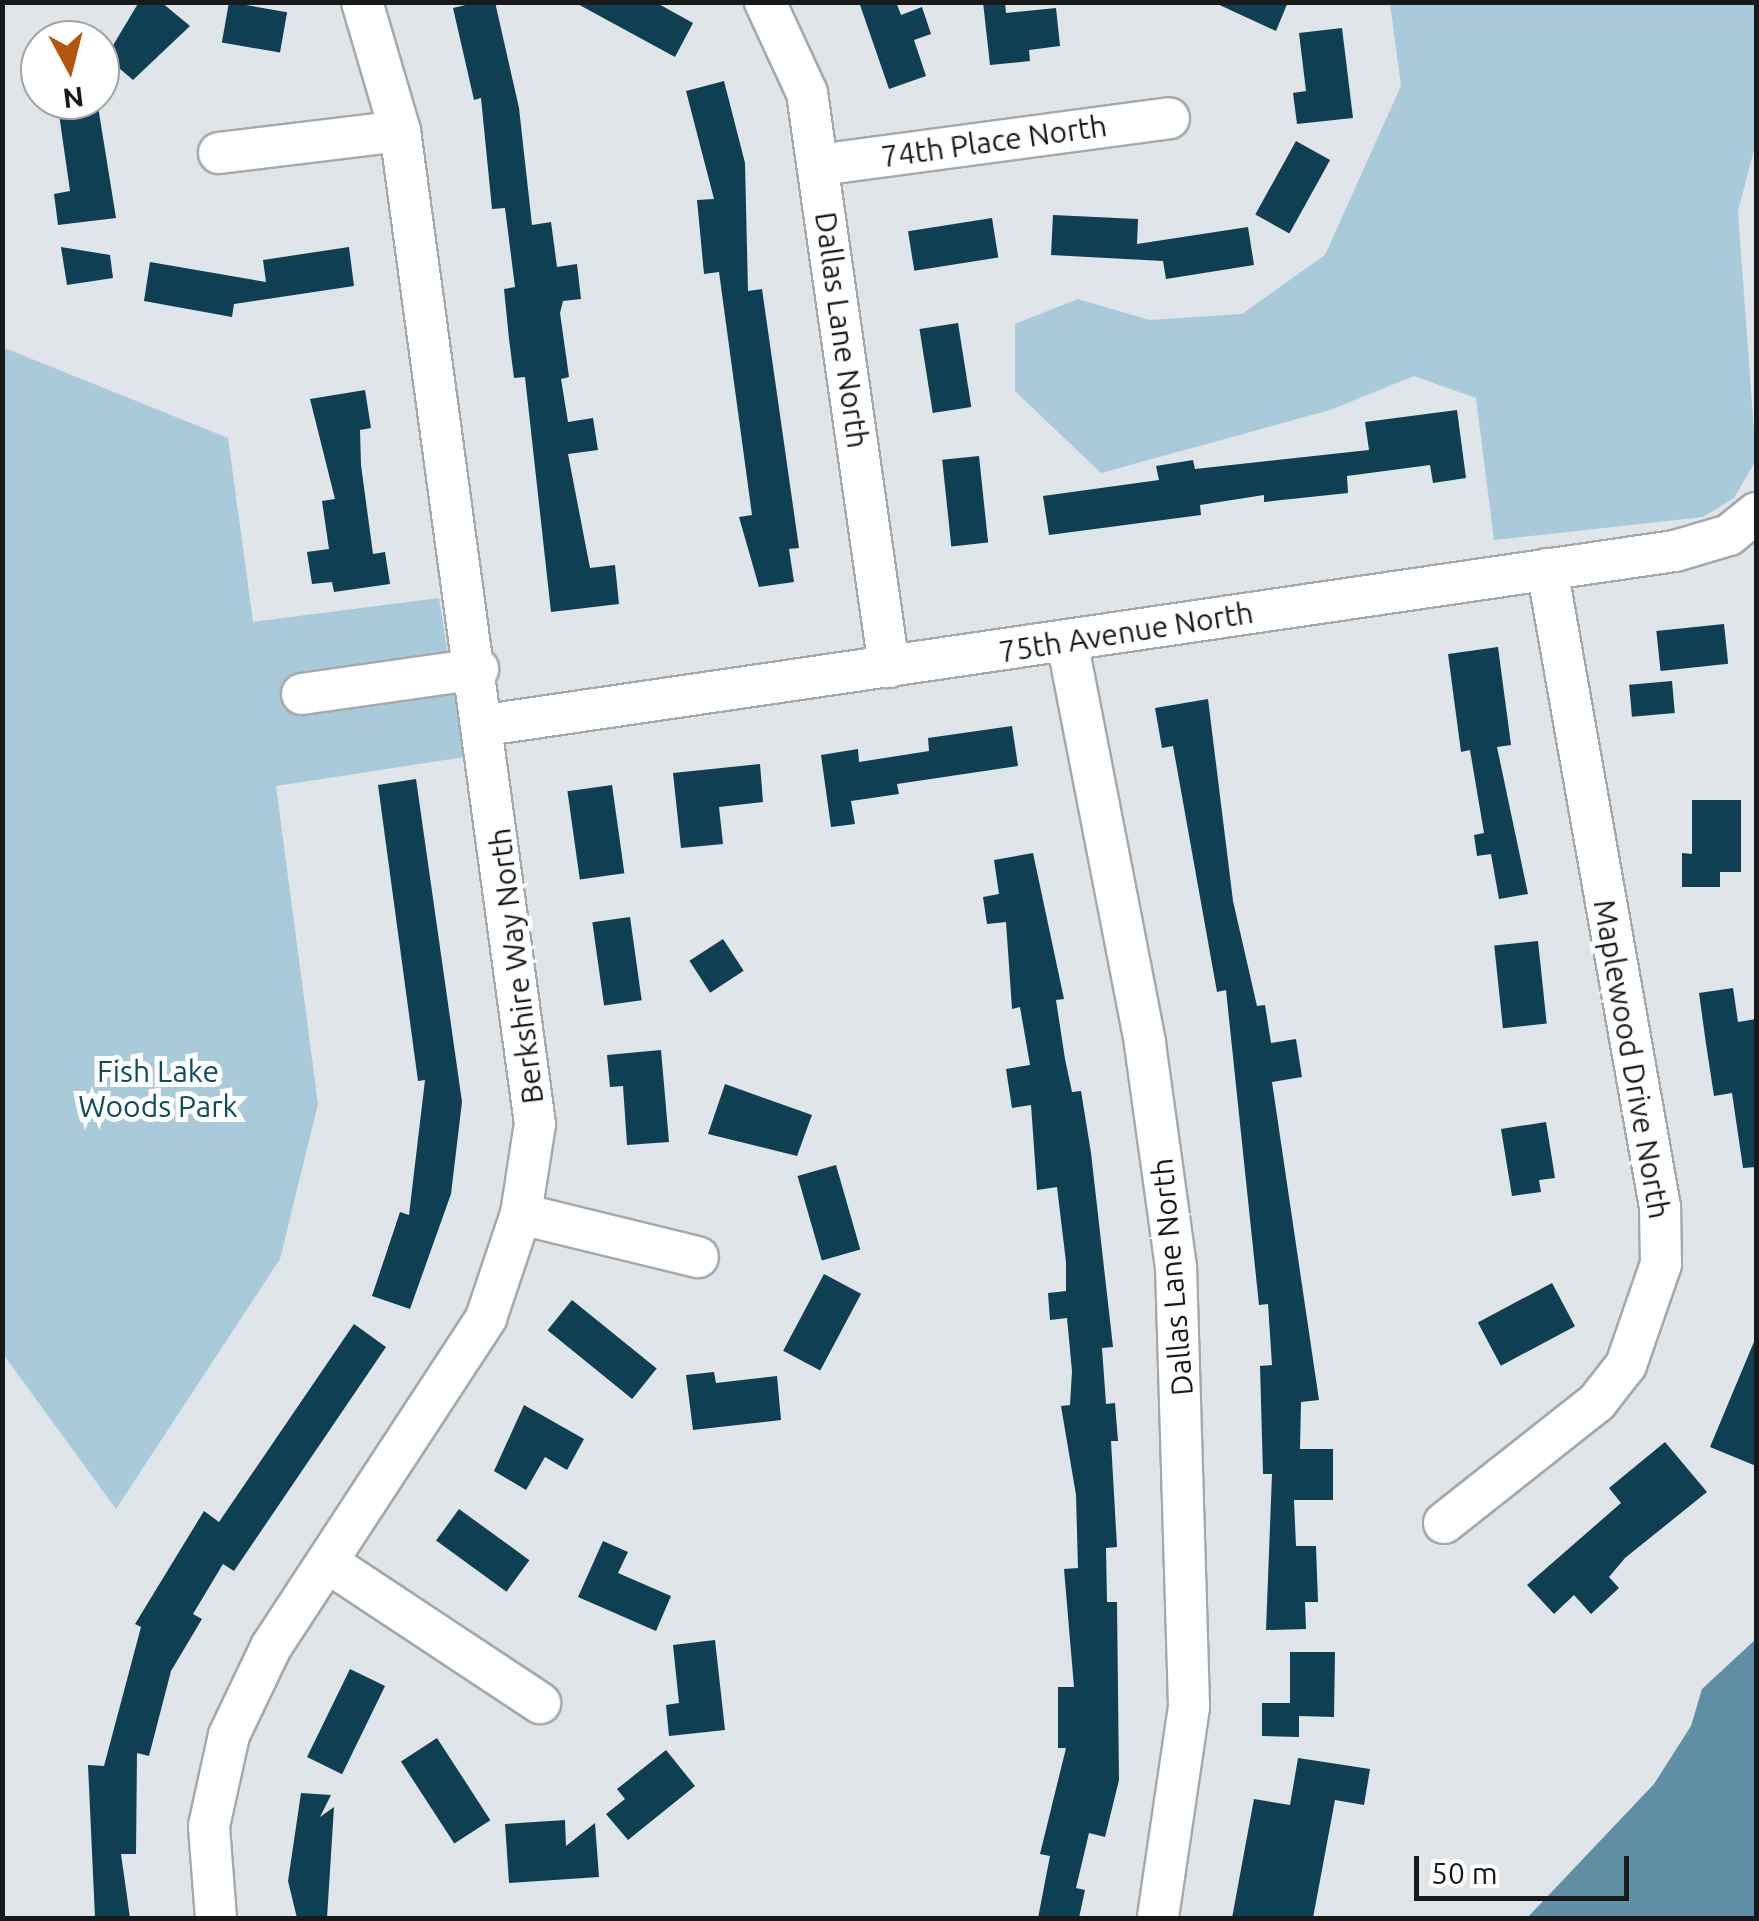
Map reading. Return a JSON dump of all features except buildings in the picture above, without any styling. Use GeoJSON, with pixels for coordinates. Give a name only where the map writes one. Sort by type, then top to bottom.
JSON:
{"type":"FeatureCollection","features":[{"type":"Feature","properties":{"kind":"street","name":"Berkshire Way North"},"geometry":{"type":"LineString","coordinates":[[216,1918],[209,1826],[229,1734],[271,1647],[330,1564],[486,1318],[521,1214],[535,1124],[533,1074],[486,725],[400,131],[362,2]]}},
{"type":"Feature","properties":{"kind":"street","name":"Dallas Lane North"},"geometry":{"type":"LineString","coordinates":[[764,2],[796,55],[819,164],[889,667]]}},
{"type":"Feature","properties":{"kind":"street","name":"74th Place North"},"geometry":{"type":"LineString","coordinates":[[819,164],[1169,118]]}},
{"type":"Feature","properties":{"kind":"street"},"geometry":{"type":"LineString","coordinates":[[218,153],[400,131]]}},
{"type":"Feature","properties":{"kind":"street","name":"75th Avenue North"},"geometry":{"type":"LineString","coordinates":[[486,725],[1705,544],[1756,513]]}},
{"type":"Feature","properties":{"kind":"street","name":"Maplewood Drive North"},"geometry":{"type":"LineString","coordinates":[[1444,1523],[1597,1402],[1626,1365],[1661,1264],[1660,1207],[1547,569]]}},
{"type":"Feature","properties":{"kind":"street","name":"Dallas Lane North"},"geometry":{"type":"LineString","coordinates":[[1067,641],[1144,1044],[1176,1267],[1189,1706],[1158,1918]]}},
{"type":"Feature","properties":{"kind":"street"},"geometry":{"type":"LineString","coordinates":[[302,694],[478,669]]}},
{"type":"Feature","properties":{"kind":"street"},"geometry":{"type":"LineString","coordinates":[[521,1214],[698,1257]]}},
{"type":"Feature","properties":{"kind":"street"},"geometry":{"type":"LineString","coordinates":[[330,1564],[540,1704]]}},
{"type":"Feature","properties":{"kind":"green space"},"geometry":{"type":"Polygon","coordinates":[[[1390,3],[1756,3],[1756,142],[1738,211],[1756,460],[1734,498],[1703,517],[1494,540],[1476,398],[1414,376],[1330,410],[1101,473],[1015,391],[1015,324],[1078,299],[1149,320],[1242,314],[1325,255],[1401,86],[1390,3]]]}},
{"type":"Feature","properties":{"kind":"green space","name":"Fish Lake Woods Park"},"geometry":{"type":"Polygon","coordinates":[[[2,347],[228,438],[253,622],[439,598],[464,757],[276,786],[318,1104],[280,1259],[116,1509],[3,1354],[2,347]]]}},
{"type":"Feature","properties":{"kind":"shaded area"},"geometry":{"type":"Polygon","coordinates":[[[1756,1639],[1756,1918],[1527,1918],[1654,1784],[1691,1726],[1702,1689],[1756,1639]]]}}]}
